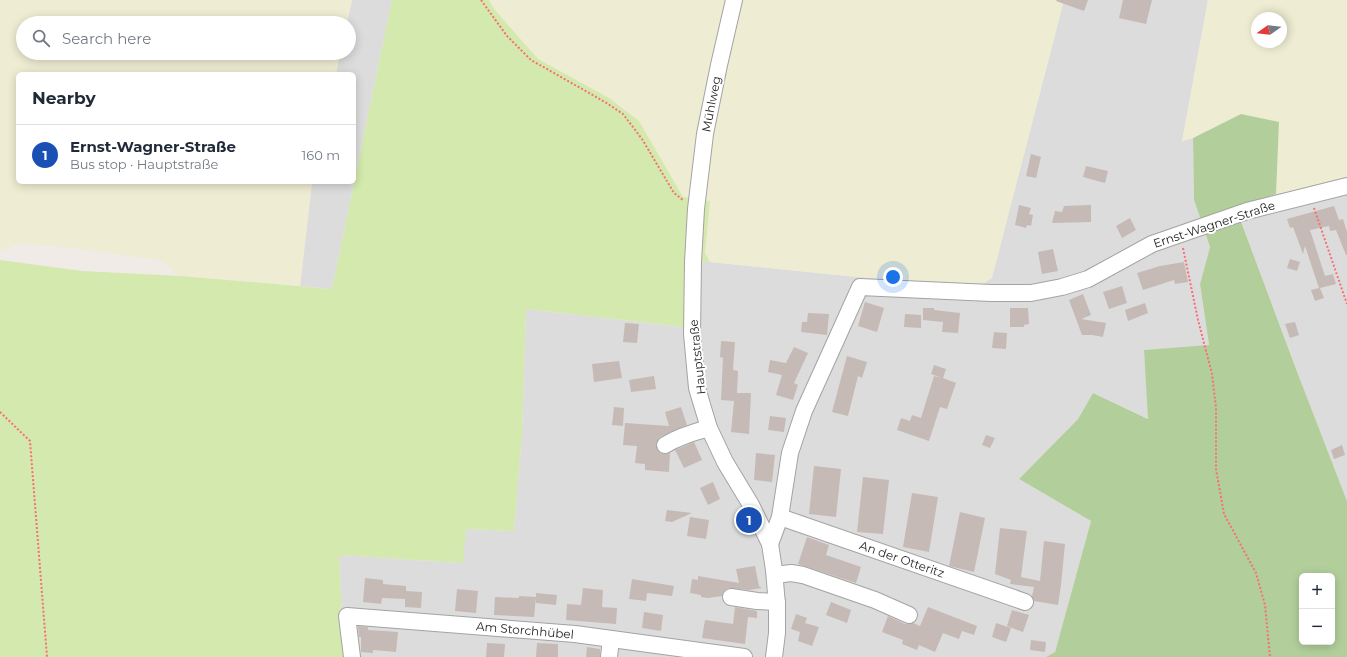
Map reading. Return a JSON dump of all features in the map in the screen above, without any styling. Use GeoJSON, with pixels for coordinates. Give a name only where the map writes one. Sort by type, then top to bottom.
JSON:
{"type":"FeatureCollection","features":[{"type":"Feature","properties":{"kind":"street","name":"Mühlweg"},"geometry":{"type":"LineString","coordinates":[[696,209],[705,134],[734,0]]}},
{"type":"Feature","properties":{"kind":"street","name":"Ernst-Wagner-Straße"},"geometry":{"type":"LineString","coordinates":[[770,544],[780,517],[790,453],[804,411],[860,287],[991,293],[1031,293],[1062,287],[1088,279],[1152,244],[1247,211],[1347,186]]}},
{"type":"Feature","properties":{"kind":"street","name":"Hauptstraße"},"geometry":{"type":"LineString","coordinates":[[696,209],[693,262],[692,334],[697,388],[709,428],[725,462],[751,505],[770,544],[775,575],[777,602],[777,633],[774,657]]}},
{"type":"Feature","properties":{"kind":"street"},"geometry":{"type":"LineString","coordinates":[[665,445],[672,440],[709,428]]}},
{"type":"Feature","properties":{"kind":"street","name":"An der Otteritz"},"geometry":{"type":"LineString","coordinates":[[780,517],[1025,602]]}},
{"type":"Feature","properties":{"kind":"street"},"geometry":{"type":"LineString","coordinates":[[775,575],[791,573],[803,575],[909,614]]}},
{"type":"Feature","properties":{"kind":"street"},"geometry":{"type":"LineString","coordinates":[[731,597],[777,602]]}},
{"type":"Feature","properties":{"kind":"street","name":"Am Storchhübel"},"geometry":{"type":"LineString","coordinates":[[352,657],[346,616],[575,634],[611,639],[659,651],[744,657]]}},
{"type":"Feature","properties":{"kind":"street"},"geometry":{"type":"LineString","coordinates":[[609,657],[611,639]]}},
{"type":"Feature","properties":{"kind":"path"},"geometry":{"type":"LineString","coordinates":[[481,0],[508,36],[531,60],[605,102],[623,114],[642,139],[674,193],[696,209]]}},
{"type":"Feature","properties":{"kind":"path"},"geometry":{"type":"LineString","coordinates":[[1310,196],[1347,304]]}},
{"type":"Feature","properties":{"kind":"path"},"geometry":{"type":"LineString","coordinates":[[1181,234],[1198,320],[1212,374],[1216,408],[1216,469],[1224,514],[1256,573],[1265,604],[1270,657]]}},
{"type":"Feature","properties":{"kind":"path"},"geometry":{"type":"LineString","coordinates":[[0,412],[30,441],[47,657]]}},
{"type":"Feature","properties":{"kind":"shaded area"},"geometry":{"type":"Polygon","coordinates":[[[0,0],[352,0],[349,16],[16,16],[16,60],[339,60],[336,72],[16,72],[16,184],[312,184],[300,286],[180,276],[160,260],[71,248],[19,243],[0,252],[0,0]]]}},
{"type":"Feature","properties":{"kind":"shaded area"},"geometry":{"type":"Polygon","coordinates":[[[352,0],[392,0],[356,173],[356,72],[336,72],[339,60],[356,60],[356,16],[349,16],[352,0]]]}},
{"type":"Feature","properties":{"kind":"shaded area"},"geometry":{"type":"Polygon","coordinates":[[[489,0],[1064,0],[992,278],[980,286],[857,277],[710,262],[705,253],[710,201],[683,197],[639,121],[609,98],[538,59],[494,9],[489,0]]]}},
{"type":"Feature","properties":{"kind":"shaded area"},"geometry":{"type":"Polygon","coordinates":[[[1064,0],[1208,0],[1182,141],[1193,138],[1194,200],[1210,247],[1200,284],[1209,346],[1144,350],[1149,419],[1093,393],[1078,419],[1019,479],[1091,521],[1055,652],[1046,657],[347,657],[342,619],[339,555],[462,563],[466,529],[514,531],[522,434],[526,309],[683,327],[686,261],[710,262],[857,277],[980,286],[992,277],[1064,0]]]}},
{"type":"Feature","properties":{"kind":"shaded area"},"geometry":{"type":"Polygon","coordinates":[[[1208,0],[1347,0],[1347,181],[1276,194],[1279,122],[1241,114],[1182,142],[1208,0]]]}},
{"type":"Feature","properties":{"kind":"shaded area"},"geometry":{"type":"Polygon","coordinates":[[[1347,181],[1347,501],[1236,207],[1276,194],[1347,181]]]}},
{"type":"Feature","properties":{"kind":"shaded area"},"geometry":{"type":"Polygon","coordinates":[[[312,184],[354,184],[332,289],[300,286],[312,184]]]}},
{"type":"Feature","properties":{"kind":"green space"},"geometry":{"type":"Polygon","coordinates":[[[392,0],[489,0],[494,9],[538,59],[609,98],[639,121],[683,197],[710,201],[705,253],[710,262],[686,262],[684,327],[526,309],[522,434],[514,531],[466,529],[463,563],[339,555],[342,619],[347,657],[0,657],[0,260],[82,271],[180,276],[332,289],[354,184],[356,184],[356,173],[392,0]]]}},
{"type":"Feature","properties":{"kind":"green space"},"geometry":{"type":"Polygon","coordinates":[[[1241,114],[1279,122],[1276,194],[1236,208],[1347,501],[1347,657],[1046,657],[1055,652],[1091,521],[1019,479],[1078,419],[1093,393],[1148,419],[1144,350],[1209,345],[1200,284],[1210,247],[1194,200],[1193,138],[1241,114]]]}},
{"type":"Feature","properties":{"kind":"building"},"geometry":{"type":"Polygon","coordinates":[[[1088,0],[1084,11],[1056,1],[1088,0]]]}},
{"type":"Feature","properties":{"kind":"building"},"geometry":{"type":"Polygon","coordinates":[[[1123,0],[1152,0],[1146,24],[1119,18],[1123,0]]]}},
{"type":"Feature","properties":{"kind":"building"},"geometry":{"type":"Polygon","coordinates":[[[1031,154],[1041,157],[1036,178],[1026,176],[1031,154]]]}},
{"type":"Feature","properties":{"kind":"building"},"geometry":{"type":"Polygon","coordinates":[[[1086,166],[1108,171],[1105,183],[1083,177],[1086,166]]]}},
{"type":"Feature","properties":{"kind":"building"},"geometry":{"type":"Polygon","coordinates":[[[1019,205],[1031,208],[1029,214],[1033,215],[1031,226],[1027,225],[1026,228],[1015,225],[1019,205]]]}},
{"type":"Feature","properties":{"kind":"building"},"geometry":{"type":"Polygon","coordinates":[[[1091,205],[1091,222],[1052,223],[1055,211],[1062,212],[1064,206],[1091,205]]]}},
{"type":"Feature","properties":{"kind":"building"},"geometry":{"type":"Polygon","coordinates":[[[1334,206],[1339,220],[1343,219],[1347,232],[1347,255],[1336,230],[1330,231],[1329,226],[1310,230],[1325,276],[1333,274],[1336,284],[1320,288],[1324,298],[1315,301],[1311,290],[1319,288],[1305,246],[1303,254],[1293,227],[1290,228],[1287,219],[1334,206]]]}},
{"type":"Feature","properties":{"kind":"building"},"geometry":{"type":"Polygon","coordinates":[[[1130,218],[1136,230],[1122,238],[1116,226],[1130,218]]]}},
{"type":"Feature","properties":{"kind":"building"},"geometry":{"type":"Polygon","coordinates":[[[1053,249],[1058,271],[1042,274],[1038,252],[1053,249]]]}},
{"type":"Feature","properties":{"kind":"building"},"geometry":{"type":"Polygon","coordinates":[[[1290,259],[1300,262],[1297,271],[1287,268],[1290,259]]]}},
{"type":"Feature","properties":{"kind":"building"},"geometry":{"type":"Polygon","coordinates":[[[1184,262],[1188,282],[1175,284],[1174,280],[1143,290],[1137,273],[1160,266],[1184,262]]]}},
{"type":"Feature","properties":{"kind":"building"},"geometry":{"type":"Polygon","coordinates":[[[1122,286],[1127,303],[1109,309],[1103,292],[1122,286]]]}},
{"type":"Feature","properties":{"kind":"building"},"geometry":{"type":"Polygon","coordinates":[[[1083,294],[1091,315],[1081,319],[1106,323],[1103,337],[1082,335],[1069,300],[1083,294]]]}},
{"type":"Feature","properties":{"kind":"building"},"geometry":{"type":"Polygon","coordinates":[[[865,302],[884,308],[877,332],[858,326],[865,302]]]}},
{"type":"Feature","properties":{"kind":"building"},"geometry":{"type":"Polygon","coordinates":[[[1145,303],[1148,313],[1128,321],[1125,310],[1145,303]]]}},
{"type":"Feature","properties":{"kind":"building"},"geometry":{"type":"Polygon","coordinates":[[[923,308],[934,308],[934,310],[960,313],[958,333],[942,332],[943,322],[923,320],[923,308]]]}},
{"type":"Feature","properties":{"kind":"building"},"geometry":{"type":"Polygon","coordinates":[[[1010,308],[1028,308],[1029,324],[1024,325],[1024,327],[1010,327],[1010,308]]]}},
{"type":"Feature","properties":{"kind":"building"},"geometry":{"type":"Polygon","coordinates":[[[808,313],[829,314],[827,335],[801,332],[802,322],[807,322],[808,313]]]}},
{"type":"Feature","properties":{"kind":"building"},"geometry":{"type":"Polygon","coordinates":[[[905,314],[921,315],[921,328],[904,327],[905,314]]]}},
{"type":"Feature","properties":{"kind":"building"},"geometry":{"type":"Polygon","coordinates":[[[1295,322],[1299,335],[1290,338],[1285,324],[1295,322]]]}},
{"type":"Feature","properties":{"kind":"building"},"geometry":{"type":"Polygon","coordinates":[[[625,323],[639,324],[637,343],[623,342],[625,323]]]}},
{"type":"Feature","properties":{"kind":"building"},"geometry":{"type":"Polygon","coordinates":[[[994,332],[1007,333],[1006,349],[992,348],[994,332]]]}},
{"type":"Feature","properties":{"kind":"building"},"geometry":{"type":"Polygon","coordinates":[[[721,341],[735,342],[733,370],[738,371],[737,393],[751,393],[749,434],[731,432],[734,401],[721,400],[723,358],[720,357],[721,341]]]}},
{"type":"Feature","properties":{"kind":"building"},"geometry":{"type":"Polygon","coordinates":[[[794,347],[808,353],[794,383],[798,385],[793,400],[776,395],[782,375],[768,372],[770,360],[786,363],[794,347]]]}},
{"type":"Feature","properties":{"kind":"building"},"geometry":{"type":"Polygon","coordinates":[[[847,356],[867,362],[862,378],[858,376],[848,416],[832,412],[847,356]]]}},
{"type":"Feature","properties":{"kind":"building"},"geometry":{"type":"Polygon","coordinates":[[[619,361],[622,378],[594,382],[592,364],[619,361]]]}},
{"type":"Feature","properties":{"kind":"building"},"geometry":{"type":"Polygon","coordinates":[[[934,365],[946,369],[943,378],[956,383],[947,409],[940,407],[929,441],[897,430],[901,418],[910,421],[912,415],[921,418],[934,376],[942,378],[931,374],[934,365]]]}},
{"type":"Feature","properties":{"kind":"building"},"geometry":{"type":"Polygon","coordinates":[[[654,376],[656,389],[631,392],[629,380],[654,376]]]}},
{"type":"Feature","properties":{"kind":"building"},"geometry":{"type":"Polygon","coordinates":[[[614,407],[624,408],[623,426],[612,425],[614,407]]]}},
{"type":"Feature","properties":{"kind":"building"},"geometry":{"type":"Polygon","coordinates":[[[681,407],[687,425],[660,437],[657,440],[656,445],[657,449],[661,453],[670,453],[669,472],[645,470],[645,464],[635,463],[637,446],[623,445],[625,423],[669,426],[665,412],[681,407]]]}},
{"type":"Feature","properties":{"kind":"building"},"geometry":{"type":"Polygon","coordinates":[[[770,416],[786,418],[784,432],[768,430],[770,416]]]}},
{"type":"Feature","properties":{"kind":"building"},"geometry":{"type":"Polygon","coordinates":[[[986,435],[995,438],[990,448],[982,445],[986,435]]]}},
{"type":"Feature","properties":{"kind":"building"},"geometry":{"type":"Polygon","coordinates":[[[694,442],[702,460],[684,468],[675,450],[694,442]]]}},
{"type":"Feature","properties":{"kind":"building"},"geometry":{"type":"Polygon","coordinates":[[[1342,445],[1345,455],[1334,459],[1331,450],[1342,445]]]}},
{"type":"Feature","properties":{"kind":"building"},"geometry":{"type":"Polygon","coordinates":[[[756,453],[775,455],[772,482],[754,480],[756,453]]]}},
{"type":"Feature","properties":{"kind":"building"},"geometry":{"type":"Polygon","coordinates":[[[814,466],[841,469],[836,517],[809,514],[814,466]]]}},
{"type":"Feature","properties":{"kind":"building"},"geometry":{"type":"Polygon","coordinates":[[[863,477],[889,480],[883,534],[857,532],[863,477]]]}},
{"type":"Feature","properties":{"kind":"building"},"geometry":{"type":"Polygon","coordinates":[[[713,482],[720,499],[708,505],[700,488],[713,482]]]}},
{"type":"Feature","properties":{"kind":"building"},"geometry":{"type":"Polygon","coordinates":[[[912,493],[938,497],[929,552],[903,547],[912,493]]]}},
{"type":"Feature","properties":{"kind":"building"},"geometry":{"type":"Polygon","coordinates":[[[667,510],[692,513],[672,522],[665,521],[667,510]]]}},
{"type":"Feature","properties":{"kind":"building"},"geometry":{"type":"Polygon","coordinates":[[[960,512],[985,518],[974,572],[949,566],[960,512]]]}},
{"type":"Feature","properties":{"kind":"building"},"geometry":{"type":"Polygon","coordinates":[[[690,517],[709,520],[706,539],[687,536],[690,517]]]}},
{"type":"Feature","properties":{"kind":"building"},"geometry":{"type":"Polygon","coordinates":[[[1000,528],[1027,531],[1021,577],[1040,581],[1044,541],[1065,544],[1058,605],[1034,601],[1032,596],[1034,587],[1010,584],[1011,580],[995,574],[1000,528]]]}},
{"type":"Feature","properties":{"kind":"building"},"geometry":{"type":"Polygon","coordinates":[[[807,537],[829,545],[826,555],[861,567],[856,583],[798,564],[807,537]]]}},
{"type":"Feature","properties":{"kind":"building"},"geometry":{"type":"Polygon","coordinates":[[[755,566],[759,586],[762,588],[749,590],[728,588],[724,591],[722,596],[708,598],[690,593],[692,579],[698,580],[698,576],[739,583],[736,569],[755,566]]]}},
{"type":"Feature","properties":{"kind":"building"},"geometry":{"type":"Polygon","coordinates":[[[365,578],[383,580],[383,584],[406,586],[406,591],[422,592],[421,608],[405,607],[405,599],[382,598],[381,604],[363,602],[365,578]]]}},
{"type":"Feature","properties":{"kind":"building"},"geometry":{"type":"Polygon","coordinates":[[[632,579],[674,586],[672,596],[647,593],[646,601],[629,599],[632,579]]]}},
{"type":"Feature","properties":{"kind":"building"},"geometry":{"type":"Polygon","coordinates":[[[583,588],[603,590],[602,607],[617,608],[616,624],[566,620],[567,604],[581,605],[583,588]]]}},
{"type":"Feature","properties":{"kind":"building"},"geometry":{"type":"Polygon","coordinates":[[[457,589],[478,591],[476,613],[455,611],[457,589]]]}},
{"type":"Feature","properties":{"kind":"building"},"geometry":{"type":"Polygon","coordinates":[[[536,593],[557,595],[556,605],[536,603],[536,593]]]}},
{"type":"Feature","properties":{"kind":"building"},"geometry":{"type":"Polygon","coordinates":[[[519,596],[536,597],[534,617],[494,615],[495,597],[519,598],[519,596]]]}},
{"type":"Feature","properties":{"kind":"building"},"geometry":{"type":"Polygon","coordinates":[[[831,602],[851,610],[847,623],[826,615],[831,602]]]}},
{"type":"Feature","properties":{"kind":"building"},"geometry":{"type":"Polygon","coordinates":[[[735,607],[757,611],[757,618],[748,617],[745,644],[702,638],[705,620],[733,624],[735,607]]]}},
{"type":"Feature","properties":{"kind":"building"},"geometry":{"type":"Polygon","coordinates":[[[928,607],[977,626],[974,635],[962,631],[959,639],[943,633],[935,652],[919,645],[917,650],[902,644],[903,640],[882,632],[888,616],[905,624],[913,623],[920,626],[928,607]]]}},
{"type":"Feature","properties":{"kind":"building"},"geometry":{"type":"Polygon","coordinates":[[[1012,610],[1029,615],[1023,632],[1007,626],[1012,610]]]}},
{"type":"Feature","properties":{"kind":"building"},"geometry":{"type":"Polygon","coordinates":[[[644,612],[663,615],[661,631],[642,628],[644,612]]]}},
{"type":"Feature","properties":{"kind":"building"},"geometry":{"type":"Polygon","coordinates":[[[796,614],[807,618],[805,623],[819,627],[812,646],[798,641],[800,632],[791,629],[796,614]]]}},
{"type":"Feature","properties":{"kind":"building"},"geometry":{"type":"Polygon","coordinates":[[[996,623],[1011,628],[1006,642],[992,637],[996,623]]]}},
{"type":"Feature","properties":{"kind":"building"},"geometry":{"type":"Polygon","coordinates":[[[358,626],[368,627],[368,630],[398,632],[396,652],[373,650],[373,653],[361,652],[361,637],[359,637],[358,626]]]}},
{"type":"Feature","properties":{"kind":"building"},"geometry":{"type":"Polygon","coordinates":[[[1031,640],[1046,642],[1045,652],[1030,650],[1031,640]]]}},
{"type":"Feature","properties":{"kind":"building"},"geometry":{"type":"Polygon","coordinates":[[[487,643],[505,644],[504,657],[486,657],[487,643]]]}},
{"type":"Feature","properties":{"kind":"building"},"geometry":{"type":"Polygon","coordinates":[[[537,643],[558,644],[558,657],[536,657],[537,643]]]}},
{"type":"Feature","properties":{"kind":"building"},"geometry":{"type":"Polygon","coordinates":[[[587,647],[600,649],[600,657],[586,657],[587,647]]]}},
{"type":"Feature","properties":{"kind":"place","name":"Ernst-Wagner-Straße"},"geometry":{"type":"Point","coordinates":[749,520]}}]}
